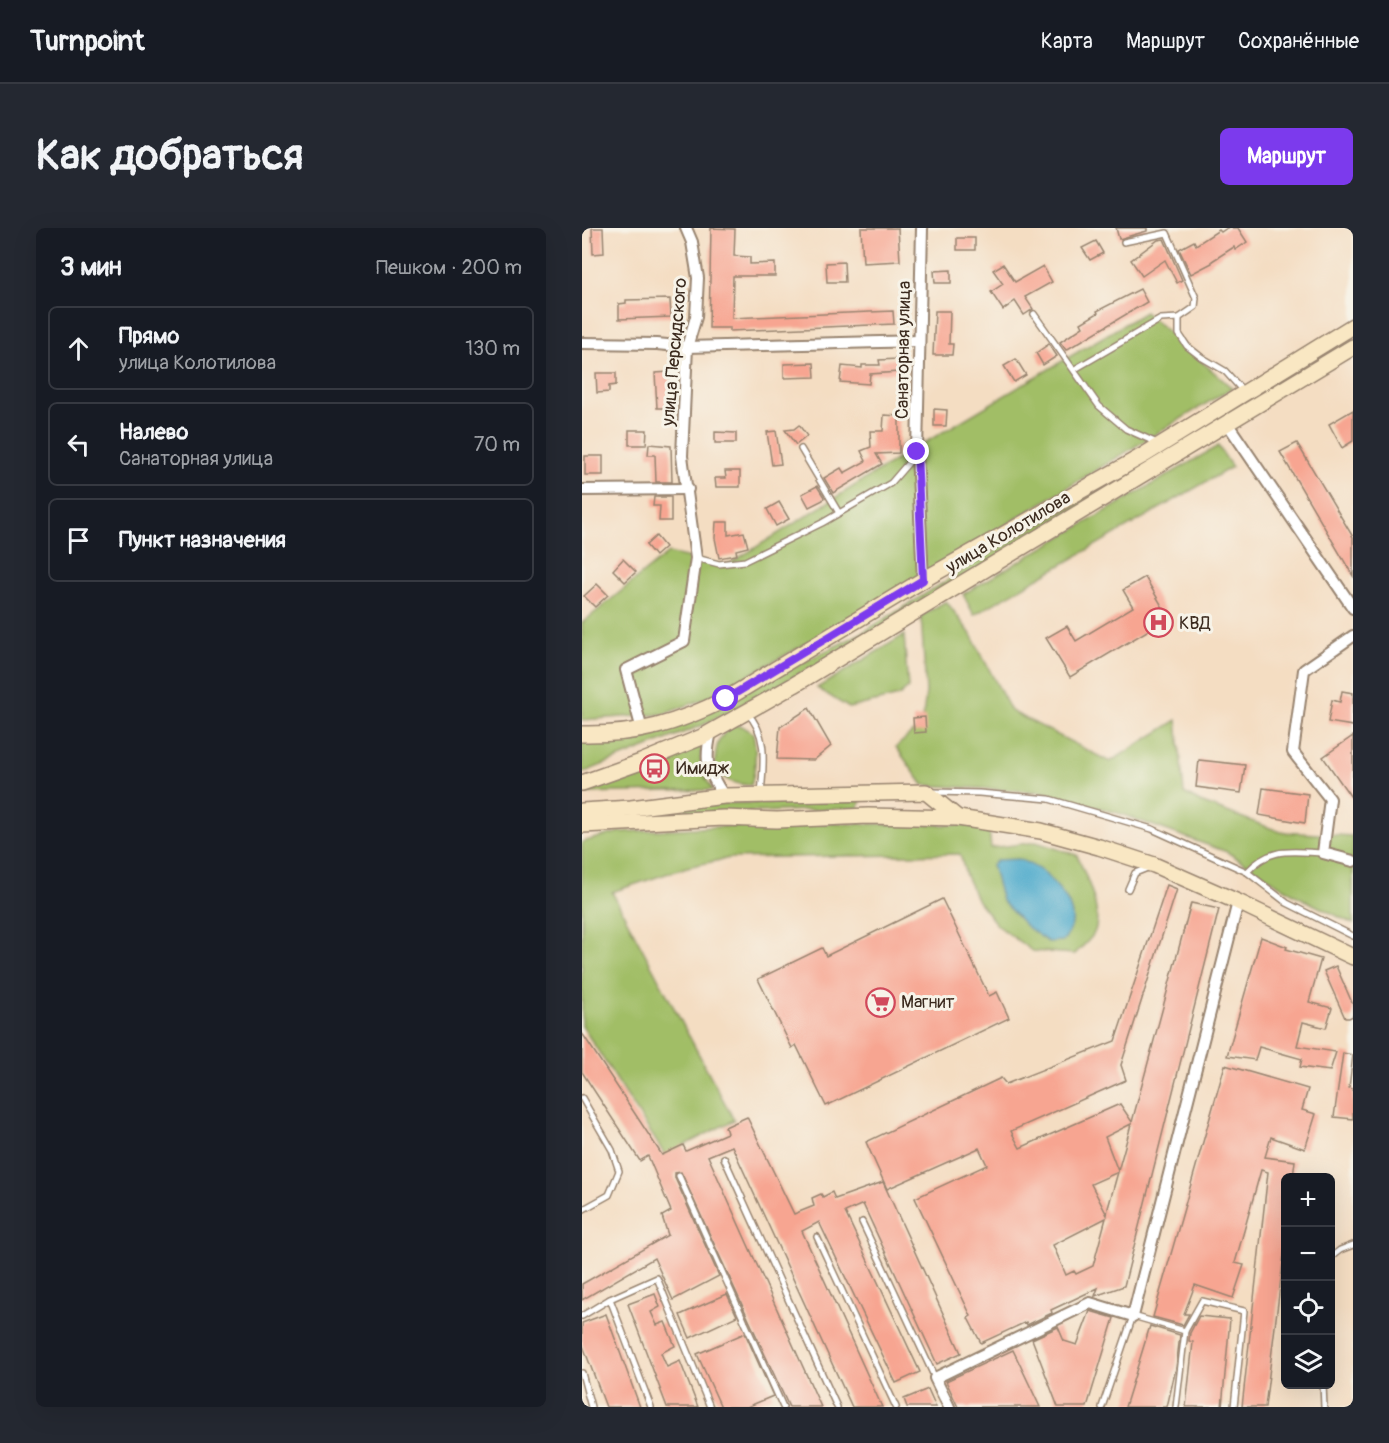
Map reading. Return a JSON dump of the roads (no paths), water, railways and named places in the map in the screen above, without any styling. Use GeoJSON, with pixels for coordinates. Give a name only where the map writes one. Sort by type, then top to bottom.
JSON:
{"type":"FeatureCollection","features":[{"type":"Feature","properties":{"kind":"main road","name":"улица Колотилова"},"geometry":{"type":"LineString","coordinates":[[582,734],[642,730],[668,724],[695,715],[726,699],[923,580],[1161,445],[1353,326]]}},
{"type":"Feature","properties":{"kind":"main road","name":"улица Колотилова"},"geometry":{"type":"LineString","coordinates":[[582,783],[641,762],[711,732],[1353,347]]}},
{"type":"Feature","properties":{"kind":"main road"},"geometry":{"type":"LineString","coordinates":[[1220,408],[1227,423]]}},
{"type":"Feature","properties":{"kind":"main road"},"geometry":{"type":"LineString","coordinates":[[582,811],[631,808],[724,796],[926,792],[958,818]]}},
{"type":"Feature","properties":{"kind":"main road"},"geometry":{"type":"LineString","coordinates":[[582,825],[724,818],[777,820],[868,816],[958,818],[1041,831],[1154,865],[1353,957]]}},
{"type":"Feature","properties":{"kind":"street","name":"улица Персидского"},"geometry":{"type":"LineString","coordinates":[[642,730],[626,670],[684,641],[696,558],[682,456],[687,347],[696,317],[698,278],[692,242],[686,228]]}},
{"type":"Feature","properties":{"kind":"street","name":"Санаторная улица"},"geometry":{"type":"LineString","coordinates":[[922,228],[917,452],[923,580]]}},
{"type":"Feature","properties":{"kind":"street"},"geometry":{"type":"LineString","coordinates":[[582,343],[657,344],[687,347],[920,341]]}},
{"type":"Feature","properties":{"kind":"street"},"geometry":{"type":"LineString","coordinates":[[1227,423],[1353,608]]}},
{"type":"Feature","properties":{"kind":"street"},"geometry":{"type":"LineString","coordinates":[[582,490],[688,489]]}},
{"type":"Feature","properties":{"kind":"street"},"geometry":{"type":"LineString","coordinates":[[1353,636],[1304,670],[1293,752],[1330,799],[1323,853],[1353,861]]}},
{"type":"Feature","properties":{"kind":"street"},"geometry":{"type":"LineString","coordinates":[[711,732],[706,751],[708,767],[724,796]]}},
{"type":"Feature","properties":{"kind":"street"},"geometry":{"type":"LineString","coordinates":[[949,1407],[935,1378],[1090,1303],[1133,1316],[1238,902]]}},
{"type":"Feature","properties":{"kind":"lane"},"geometry":{"type":"LineString","coordinates":[[1075,369],[1161,319],[1179,318],[1195,307],[1196,297],[1167,233],[1124,242]]}},
{"type":"Feature","properties":{"kind":"lane"},"geometry":{"type":"LineString","coordinates":[[1034,314],[1099,406],[1126,429],[1161,445]]}},
{"type":"Feature","properties":{"kind":"lane"},"geometry":{"type":"LineString","coordinates":[[1179,318],[1179,333],[1187,346],[1225,371],[1245,393]]}},
{"type":"Feature","properties":{"kind":"lane"},"geometry":{"type":"LineString","coordinates":[[801,449],[839,513]]}},
{"type":"Feature","properties":{"kind":"lane"},"geometry":{"type":"LineString","coordinates":[[696,558],[719,564],[745,561],[839,513],[891,483],[917,452]]}},
{"type":"Feature","properties":{"kind":"lane"},"geometry":{"type":"LineString","coordinates":[[745,712],[755,721],[760,732],[764,755],[761,795]]}},
{"type":"Feature","properties":{"kind":"lane"},"geometry":{"type":"LineString","coordinates":[[926,792],[979,793],[1049,799],[1152,829],[1247,872],[1287,903],[1353,936]]}},
{"type":"Feature","properties":{"kind":"lane"},"geometry":{"type":"LineString","coordinates":[[1247,872],[1252,866],[1276,851],[1323,853]]}},
{"type":"Feature","properties":{"kind":"lane"},"geometry":{"type":"LineString","coordinates":[[1128,889],[1135,873],[1154,865]]}},
{"type":"Feature","properties":{"kind":"lane"},"geometry":{"type":"LineString","coordinates":[[582,1098],[612,1150],[619,1171],[609,1195],[582,1210]]}},
{"type":"Feature","properties":{"kind":"lane"},"geometry":{"type":"LineString","coordinates":[[724,1158],[837,1407]]}},
{"type":"Feature","properties":{"kind":"lane"},"geometry":{"type":"LineString","coordinates":[[679,1176],[783,1407]]}},
{"type":"Feature","properties":{"kind":"lane"},"geometry":{"type":"LineString","coordinates":[[862,1222],[935,1378]]}},
{"type":"Feature","properties":{"kind":"lane"},"geometry":{"type":"LineString","coordinates":[[817,1237],[896,1407]]}},
{"type":"Feature","properties":{"kind":"lane"},"geometry":{"type":"LineString","coordinates":[[1335,1254],[1353,1245]]}},
{"type":"Feature","properties":{"kind":"lane"},"geometry":{"type":"LineString","coordinates":[[582,1316],[610,1299],[657,1278],[710,1407]]}},
{"type":"Feature","properties":{"kind":"lane"},"geometry":{"type":"LineString","coordinates":[[610,1299],[651,1407]]}},
{"type":"Feature","properties":{"kind":"lane"},"geometry":{"type":"LineString","coordinates":[[1176,1407],[1185,1331],[1202,1301],[1244,1311],[1234,1407]]}},
{"type":"Feature","properties":{"kind":"lane"},"geometry":{"type":"LineString","coordinates":[[1102,1407],[1133,1316],[1185,1331]]}},
{"type":"Feature","properties":{"kind":"lane"},"geometry":{"type":"LineString","coordinates":[[582,1373],[591,1407]]}},
{"type":"Feature","properties":{"kind":"lane"},"geometry":{"type":"LineString","coordinates":[[1323,1389],[1324,1407]]}},
{"type":"Feature","properties":{"kind":"water"},"geometry":{"type":"Polygon","coordinates":[[[1019,859],[1044,873],[1065,897],[1072,914],[1072,923],[1063,941],[1048,942],[1026,926],[1002,901],[992,865],[997,860],[1019,859]]]}},
{"type":"Feature","properties":{"kind":"place","name":"КВД"},"geometry":{"type":"Point","coordinates":[1158,623]}},
{"type":"Feature","properties":{"kind":"place","name":"Имидж"},"geometry":{"type":"Point","coordinates":[655,768]}},
{"type":"Feature","properties":{"kind":"place","name":"Магнит"},"geometry":{"type":"Point","coordinates":[880,1002]}}]}
